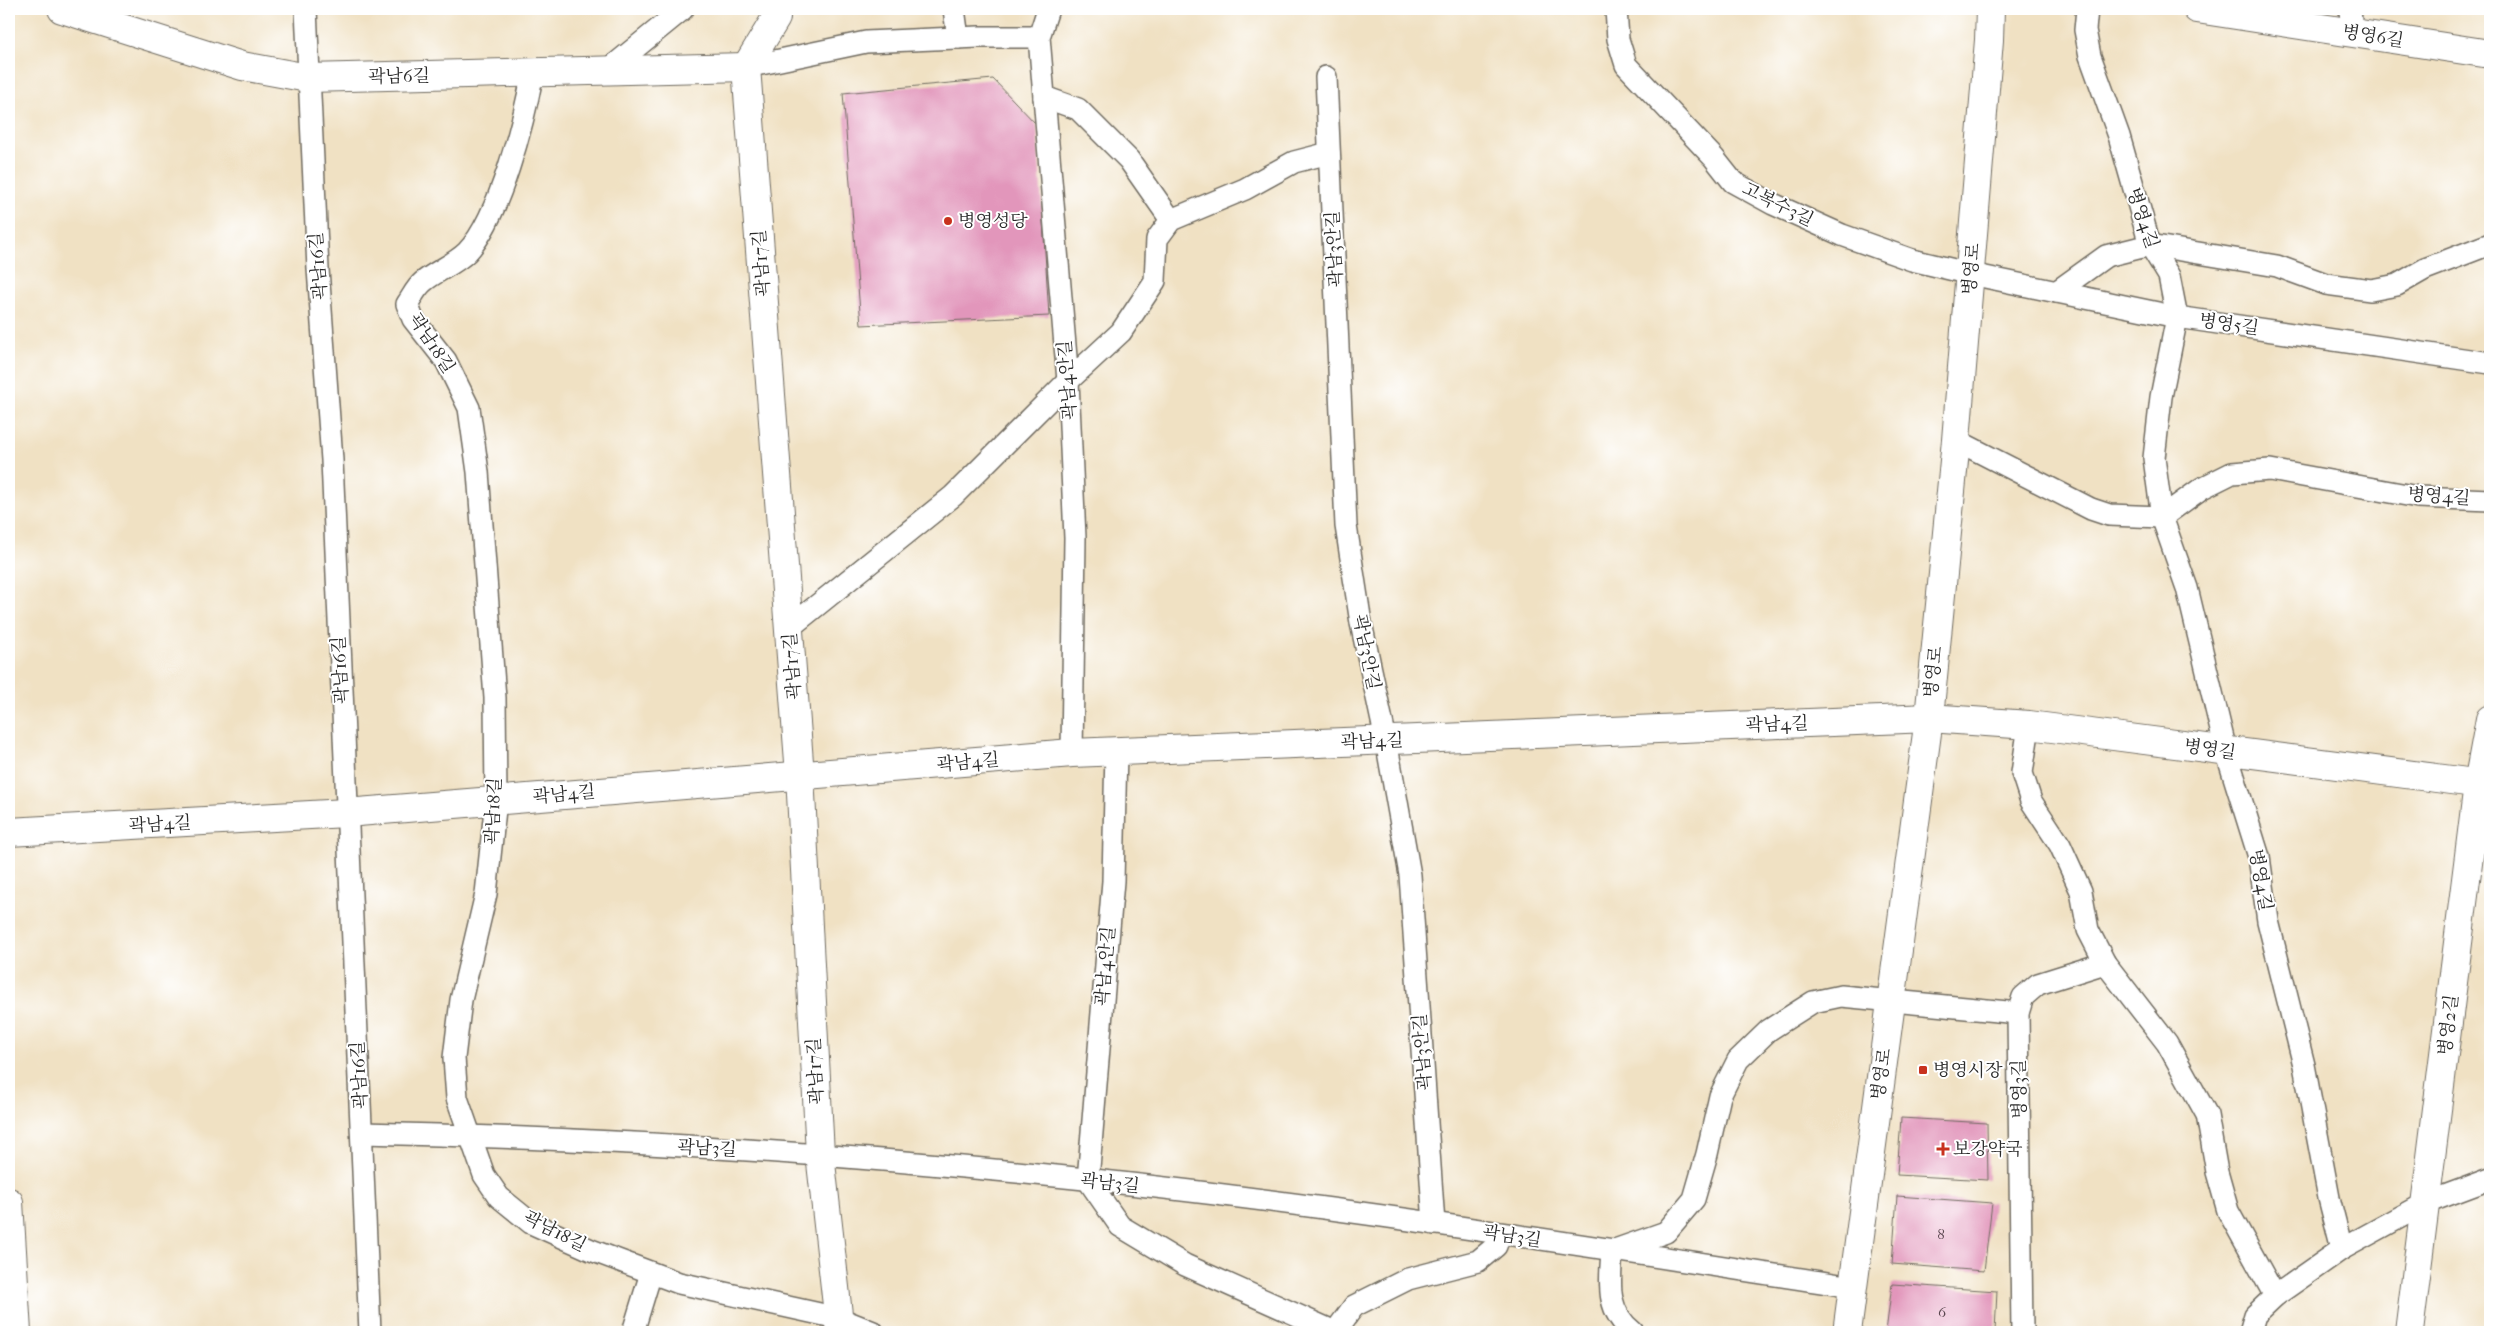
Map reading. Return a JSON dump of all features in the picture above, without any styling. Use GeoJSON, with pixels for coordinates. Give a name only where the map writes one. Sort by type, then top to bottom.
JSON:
{"type":"FeatureCollection","features":[{"type":"Feature","properties":{"kind":"street","name":"곽남6길"},"geometry":{"type":"LineString","coordinates":[[62,9],[242,66],[308,78],[746,67]]}},
{"type":"Feature","properties":{"kind":"street"},"geometry":{"type":"LineString","coordinates":[[746,67],[776,18],[775,9]]}},
{"type":"Feature","properties":{"kind":"street","name":"병영로"},"geometry":{"type":"LineString","coordinates":[[1847,1332],[1929,718],[1971,274],[1990,9]]}},
{"type":"Feature","properties":{"kind":"street","name":"병영6길"},"geometry":{"type":"LineString","coordinates":[[2197,9],[2351,21],[2490,54]]}},
{"type":"Feature","properties":{"kind":"street","name":"곽남17길"},"geometry":{"type":"LineString","coordinates":[[746,67],[800,775],[820,1154],[839,1325]]}},
{"type":"Feature","properties":{"kind":"street","name":"곽남4길"},"geometry":{"type":"LineString","coordinates":[[9,832],[346,812],[1072,753],[1929,718]]}},
{"type":"Feature","properties":{"kind":"street","name":"병영길"},"geometry":{"type":"LineString","coordinates":[[1929,718],[2029,725],[2484,785]]}},
{"type":"Feature","properties":{"kind":"street","name":"병영2길"},"geometry":{"type":"LineString","coordinates":[[2409,1332],[2484,785],[2490,719]]}},
{"type":"Feature","properties":{"kind":"street"},"geometry":{"type":"LineString","coordinates":[[9,1202],[17,1332]]}},
{"type":"Feature","properties":{"kind":"lane","name":"곽남16길"},"geometry":{"type":"LineString","coordinates":[[306,9],[308,78],[332,460],[370,1332]]}},
{"type":"Feature","properties":{"kind":"lane"},"geometry":{"type":"LineString","coordinates":[[607,70],[683,9]]}},
{"type":"Feature","properties":{"kind":"lane"},"geometry":{"type":"LineString","coordinates":[[954,9],[958,38]]}},
{"type":"Feature","properties":{"kind":"lane","name":"곽남4안길"},"geometry":{"type":"LineString","coordinates":[[1048,9],[1039,37],[1068,382],[1075,538],[1072,753]]}},
{"type":"Feature","properties":{"kind":"lane","name":"고복수3길"},"geometry":{"type":"LineString","coordinates":[[1616,9],[1618,39],[1626,65],[1714,158],[1733,182],[1773,204],[1842,235],[1912,260],[1971,274]]}},
{"type":"Feature","properties":{"kind":"lane","name":"병영4길"},"geometry":{"type":"LineString","coordinates":[[2087,9],[2085,30],[2090,56],[2119,136],[2150,245],[2169,276],[2177,317],[2161,397],[2154,458],[2162,517],[2187,588],[2226,751],[2259,857],[2268,921],[2304,1065],[2329,1198],[2342,1249]]}},
{"type":"Feature","properties":{"kind":"lane"},"geometry":{"type":"LineString","coordinates":[[746,67],[866,42],[1039,37]]}},
{"type":"Feature","properties":{"kind":"lane","name":"곽남18길"},"geometry":{"type":"LineString","coordinates":[[533,72],[527,102],[508,167],[488,221],[467,252],[421,284],[407,304],[412,319],[446,360],[469,408],[478,472],[492,646],[495,698],[496,800],[486,894],[461,1000],[454,1058],[457,1098],[484,1175],[499,1197],[531,1223],[592,1250],[679,1282],[839,1325],[873,1332]]}},
{"type":"Feature","properties":{"kind":"lane","name":"곽남3안길"},"geometry":{"type":"LineString","coordinates":[[1326,77],[1346,526],[1361,623],[1386,740],[1410,875],[1434,1224]]}},
{"type":"Feature","properties":{"kind":"lane"},"geometry":{"type":"LineString","coordinates":[[1044,97],[1078,109],[1129,160],[1171,220]]}},
{"type":"Feature","properties":{"kind":"lane"},"geometry":{"type":"LineString","coordinates":[[789,628],[953,496],[1121,332],[1155,281],[1156,239],[1171,220],[1245,188],[1294,162],[1329,153]]}},
{"type":"Feature","properties":{"kind":"lane"},"geometry":{"type":"LineString","coordinates":[[2056,292],[2106,256],[2150,245],[2277,266],[2326,284],[2371,290],[2397,285],[2425,269],[2490,244]]}},
{"type":"Feature","properties":{"kind":"lane","name":"병영5길"},"geometry":{"type":"LineString","coordinates":[[1971,274],[2177,317],[2490,363]]}},
{"type":"Feature","properties":{"kind":"lane"},"geometry":{"type":"LineString","coordinates":[[1956,440],[2091,509],[2109,516],[2162,517]]}},
{"type":"Feature","properties":{"kind":"lane","name":"병영4길"},"geometry":{"type":"LineString","coordinates":[[2162,517],[2202,488],[2232,472],[2270,470],[2418,497],[2490,500]]}},
{"type":"Feature","properties":{"kind":"lane"},"geometry":{"type":"LineString","coordinates":[[2029,725],[2022,773],[2031,801],[2060,845],[2081,891],[2088,930],[2105,963],[2168,1043],[2207,1114],[2217,1172],[2228,1211],[2275,1296]]}},
{"type":"Feature","properties":{"kind":"lane","name":"곽남4안길"},"geometry":{"type":"LineString","coordinates":[[1088,1180],[1113,881],[1116,751]]}},
{"type":"Feature","properties":{"kind":"lane","name":"병영3길"},"geometry":{"type":"LineString","coordinates":[[2022,1332],[2018,1013],[2023,997],[2038,984],[2105,963]]}},
{"type":"Feature","properties":{"kind":"lane"},"geometry":{"type":"LineString","coordinates":[[1633,1332],[1626,1327],[1610,1297],[1612,1251],[1666,1232],[1694,1199],[1707,1154],[1720,1096],[1738,1060],[1769,1030],[1813,1002],[1840,996],[2018,1013]]}},
{"type":"Feature","properties":{"kind":"lane","name":"곽남3길"},"geometry":{"type":"LineString","coordinates":[[362,1133],[470,1135],[820,1154],[1088,1180],[1345,1211],[1853,1287]]}},
{"type":"Feature","properties":{"kind":"lane"},"geometry":{"type":"LineString","coordinates":[[2250,1332],[2255,1316],[2275,1296],[2342,1249],[2426,1202],[2490,1179]]}},
{"type":"Feature","properties":{"kind":"lane"},"geometry":{"type":"LineString","coordinates":[[1088,1180],[1120,1226],[1185,1265],[1335,1332],[1354,1306],[1408,1279],[1478,1260],[1496,1246],[1500,1234]]}},
{"type":"Feature","properties":{"kind":"lane"},"geometry":{"type":"LineString","coordinates":[[633,1332],[651,1273]]}},
{"type":"Feature","properties":{"kind":"building","name":"병영성당"},"geometry":{"type":"Polygon","coordinates":[[[993,79],[1037,125],[1049,316],[861,325],[843,93],[993,79]]]}},
{"type":"Feature","properties":{"kind":"building","name":"보강약국"},"geometry":{"type":"Polygon","coordinates":[[[1901,1118],[1987,1123],[1988,1180],[1897,1175],[1901,1118]]]}},
{"type":"Feature","properties":{"kind":"building"},"geometry":{"type":"Polygon","coordinates":[[[1897,1196],[1992,1203],[1984,1271],[1892,1264],[1897,1196]]]}},
{"type":"Feature","properties":{"kind":"building"},"geometry":{"type":"Polygon","coordinates":[[[1892,1284],[1997,1291],[1995,1332],[1886,1332],[1892,1284]]]}},
{"type":"Feature","properties":{"kind":"place","name":"병영성당"},"geometry":{"type":"Point","coordinates":[948,221]}},
{"type":"Feature","properties":{"kind":"place","name":"병영시장"},"geometry":{"type":"Point","coordinates":[1923,1070]}},
{"type":"Feature","properties":{"kind":"place","name":"보강약국"},"geometry":{"type":"Point","coordinates":[1943,1149]}}]}
